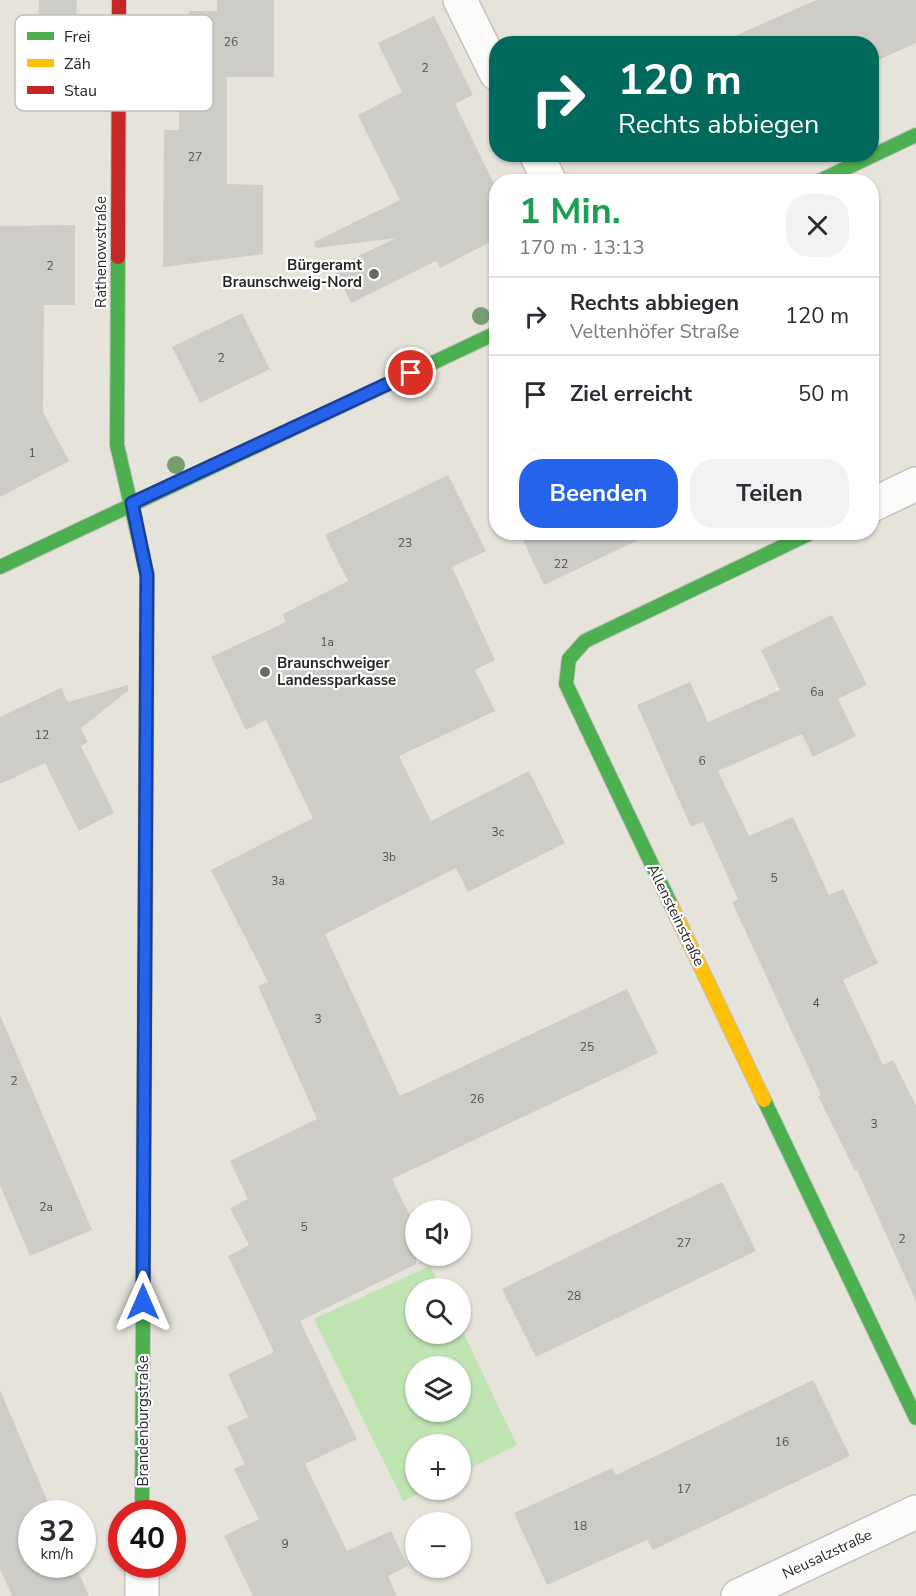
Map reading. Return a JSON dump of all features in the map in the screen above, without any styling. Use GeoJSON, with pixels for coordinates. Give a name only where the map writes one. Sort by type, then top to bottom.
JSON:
{"type":"FeatureCollection","features":[{"type":"Feature","properties":{"kind":"street","name":"Rathenowstraße"},"geometry":{"type":"LineString","coordinates":[[119,0],[119,15]]}},
{"type":"Feature","properties":{"kind":"street"},"geometry":{"type":"LineString","coordinates":[[460,0],[489,60]]}},
{"type":"Feature","properties":{"kind":"street","name":"Rathenowstraße"},"geometry":{"type":"LineString","coordinates":[[119,111],[117,445],[132,503]]}},
{"type":"Feature","properties":{"kind":"street"},"geometry":{"type":"LineString","coordinates":[[879,153],[916,135]]}},
{"type":"Feature","properties":{"kind":"street"},"geometry":{"type":"LineString","coordinates":[[835,174],[860,162]]}},
{"type":"Feature","properties":{"kind":"street"},"geometry":{"type":"LineString","coordinates":[[0,567],[489,336]]}},
{"type":"Feature","properties":{"kind":"street"},"geometry":{"type":"LineString","coordinates":[[879,502],[916,484]]}},
{"type":"Feature","properties":{"kind":"street","name":"Brandenburgstraße"},"geometry":{"type":"LineString","coordinates":[[132,503],[147,575],[142,1500]]}},
{"type":"Feature","properties":{"kind":"street","name":"Allensteinstraße"},"geometry":{"type":"LineString","coordinates":[[796,540],[585,641],[570,659],[566,684],[916,1418]]}},
{"type":"Feature","properties":{"kind":"street","name":"Neusalzstraße"},"geometry":{"type":"LineString","coordinates":[[738,1596],[916,1512]]}},
{"type":"Feature","properties":{"kind":"street"},"geometry":{"type":"LineString","coordinates":[[142,1578],[142,1596]]}},
{"type":"Feature","properties":{"kind":"green space"},"geometry":{"type":"Polygon","coordinates":[[[430,1266],[436,1278],[405,1278],[405,1344],[469,1344],[517,1445],[471,1468],[471,1434],[405,1434],[405,1500],[403,1501],[314,1319],[430,1266]]]}},
{"type":"Feature","properties":{"kind":"building"},"geometry":{"type":"Polygon","coordinates":[[[39,0],[77,0],[76,15],[39,15],[39,0]]]}},
{"type":"Feature","properties":{"kind":"building"},"geometry":{"type":"Polygon","coordinates":[[[217,0],[274,0],[274,77],[227,77],[227,184],[263,185],[263,254],[163,267],[164,130],[179,130],[179,111],[213,111],[213,15],[189,15],[189,11],[217,11],[217,0]]]}},
{"type":"Feature","properties":{"kind":"building"},"geometry":{"type":"Polygon","coordinates":[[[816,0],[916,0],[916,43],[879,60],[879,36],[735,36],[816,0]]]}},
{"type":"Feature","properties":{"kind":"building"},"geometry":{"type":"Polygon","coordinates":[[[434,16],[473,95],[455,104],[489,174],[489,243],[440,268],[436,261],[351,303],[334,268],[396,238],[316,248],[314,242],[400,200],[358,115],[402,92],[378,43],[434,16]]]}},
{"type":"Feature","properties":{"kind":"building"},"geometry":{"type":"Polygon","coordinates":[[[75,225],[75,305],[44,305],[43,412],[69,461],[0,497],[0,226],[75,225]]]}},
{"type":"Feature","properties":{"kind":"building"},"geometry":{"type":"Polygon","coordinates":[[[242,313],[270,369],[200,403],[172,347],[242,313]]]}},
{"type":"Feature","properties":{"kind":"building"},"geometry":{"type":"Polygon","coordinates":[[[448,475],[486,551],[452,567],[495,660],[475,670],[495,711],[399,756],[431,821],[529,771],[565,843],[468,892],[456,868],[325,934],[400,1096],[627,989],[658,1053],[392,1179],[405,1206],[405,1266],[412,1266],[300,1321],[357,1439],[305,1464],[347,1551],[391,1531],[405,1560],[405,1568],[388,1576],[397,1596],[253,1596],[224,1536],[259,1519],[234,1469],[245,1464],[227,1427],[248,1417],[228,1374],[274,1352],[228,1256],[249,1245],[230,1208],[248,1199],[230,1161],[317,1119],[258,986],[268,982],[211,870],[313,818],[266,720],[246,730],[211,657],[286,622],[283,614],[348,581],[325,535],[448,475]]]}},
{"type":"Feature","properties":{"kind":"building"},"geometry":{"type":"Polygon","coordinates":[[[523,540],[638,540],[544,585],[523,540]]]}},
{"type":"Feature","properties":{"kind":"building"},"geometry":{"type":"Polygon","coordinates":[[[832,615],[867,685],[838,699],[856,736],[813,757],[802,734],[718,771],[749,836],[793,817],[829,895],[843,889],[878,963],[843,980],[883,1065],[893,1060],[916,1106],[916,1301],[857,1170],[855,1171],[818,1096],[821,1095],[732,902],[738,899],[703,822],[691,827],[637,705],[690,682],[708,722],[780,690],[761,650],[832,615]]]}},
{"type":"Feature","properties":{"kind":"building"},"geometry":{"type":"Polygon","coordinates":[[[128,685],[128,691],[81,728],[88,742],[81,746],[114,813],[79,831],[45,763],[0,784],[0,717],[61,688],[68,702],[128,685]]]}},
{"type":"Feature","properties":{"kind":"building"},"geometry":{"type":"Polygon","coordinates":[[[0,1015],[92,1230],[30,1256],[0,1185],[0,1015]]]}},
{"type":"Feature","properties":{"kind":"building"},"geometry":{"type":"Polygon","coordinates":[[[722,1182],[756,1251],[536,1357],[502,1289],[722,1182]]]}},
{"type":"Feature","properties":{"kind":"building"},"geometry":{"type":"Polygon","coordinates":[[[813,1380],[850,1456],[653,1550],[647,1540],[547,1585],[514,1513],[612,1468],[616,1475],[813,1380]]]}},
{"type":"Feature","properties":{"kind":"building"},"geometry":{"type":"Polygon","coordinates":[[[0,1390],[47,1500],[18,1500],[18,1578],[81,1578],[89,1596],[12,1596],[0,1569],[0,1390]]]}},
{"type":"Feature","properties":{"kind":"traffic: fast"},"geometry":{"type":"LineString","coordinates":[[879,153],[916,135]]}},
{"type":"Feature","properties":{"kind":"traffic: fast"},"geometry":{"type":"LineString","coordinates":[[834,174],[859,162]]}},
{"type":"Feature","properties":{"kind":"traffic: fast"},"geometry":{"type":"LineString","coordinates":[[118,257],[117,445],[147,575],[146,791]]}},
{"type":"Feature","properties":{"kind":"traffic: fast"},"geometry":{"type":"LineString","coordinates":[[0,567],[489,336]]}},
{"type":"Feature","properties":{"kind":"traffic: fast"},"geometry":{"type":"LineString","coordinates":[[672,907],[566,684],[569,659],[585,641],[796,540]]}},
{"type":"Feature","properties":{"kind":"traffic: fast"},"geometry":{"type":"LineString","coordinates":[[142,1500],[144,1097]]}},
{"type":"Feature","properties":{"kind":"traffic: fast"},"geometry":{"type":"LineString","coordinates":[[764,1100],[916,1418]]}},
{"type":"Feature","properties":{"kind":"traffic: slow"},"geometry":{"type":"LineString","coordinates":[[672,907],[764,1100]]}},
{"type":"Feature","properties":{"kind":"traffic: jam"},"geometry":{"type":"LineString","coordinates":[[119,0],[119,15]]}},
{"type":"Feature","properties":{"kind":"traffic: jam"},"geometry":{"type":"LineString","coordinates":[[118,257],[119,111]]}},
{"type":"Feature","properties":{"kind":"traffic: jam"},"geometry":{"type":"LineString","coordinates":[[144,1097],[146,791]]}},
{"type":"Feature","properties":{"kind":"place","name":"Bürgeramt Braunschweig-Nord"},"geometry":{"type":"Point","coordinates":[374,274]}},
{"type":"Feature","properties":{"kind":"place","name":"Braunschweiger Landessparkasse"},"geometry":{"type":"Point","coordinates":[265,672]}},
{"type":"Feature","properties":{"kind":"route"},"geometry":{"type":"LineString","coordinates":[[143,1302],[147,575],[132,503],[411,373]]}}]}
